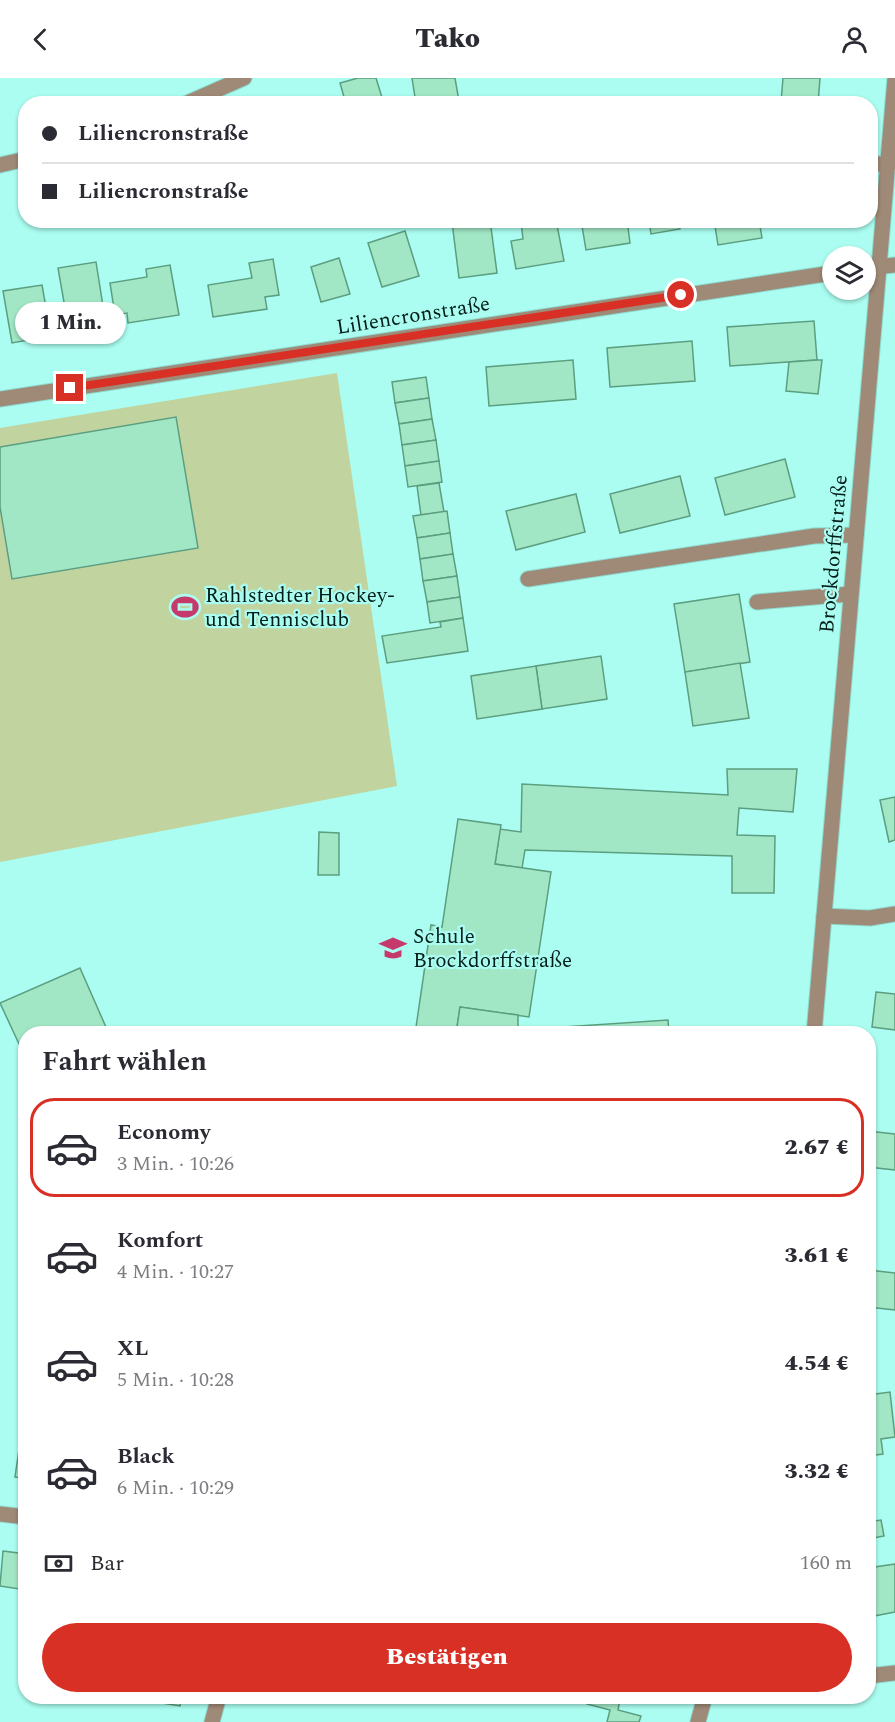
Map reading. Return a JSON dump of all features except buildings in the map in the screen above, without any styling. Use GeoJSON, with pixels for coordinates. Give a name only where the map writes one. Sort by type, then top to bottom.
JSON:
{"type":"FeatureCollection","features":[{"type":"Feature","properties":{"kind":"street"},"geometry":{"type":"LineString","coordinates":[[203,96],[244,78]]}},
{"type":"Feature","properties":{"kind":"street","name":"Brockdorffstraße"},"geometry":{"type":"LineString","coordinates":[[815,1026],[895,78]]}},
{"type":"Feature","properties":{"kind":"street"},"geometry":{"type":"LineString","coordinates":[[0,165],[18,161]]}},
{"type":"Feature","properties":{"kind":"street"},"geometry":{"type":"LineString","coordinates":[[878,164],[888,166]]}},
{"type":"Feature","properties":{"kind":"street","name":"Liliencronstraße"},"geometry":{"type":"LineString","coordinates":[[0,399],[822,275]]}},
{"type":"Feature","properties":{"kind":"street"},"geometry":{"type":"LineString","coordinates":[[528,579],[814,536],[856,536]]}},
{"type":"Feature","properties":{"kind":"street"},"geometry":{"type":"LineString","coordinates":[[757,602],[850,594]]}},
{"type":"Feature","properties":{"kind":"street"},"geometry":{"type":"LineString","coordinates":[[824,916],[870,918],[895,914]]}},
{"type":"Feature","properties":{"kind":"street"},"geometry":{"type":"LineString","coordinates":[[0,1514],[18,1516]]}},
{"type":"Feature","properties":{"kind":"street"},"geometry":{"type":"LineString","coordinates":[[876,1675],[895,1673]]}},
{"type":"Feature","properties":{"kind":"street"},"geometry":{"type":"LineString","coordinates":[[212,1722],[217,1704]]}},
{"type":"Feature","properties":{"kind":"street"},"geometry":{"type":"LineString","coordinates":[[698,1722],[703,1704]]}},
{"type":"Feature","properties":{"kind":"green space","name":"Rahlstedter Hockey- und Tennisclub"},"geometry":{"type":"Polygon","coordinates":[[[337,373],[397,786],[0,862],[0,428],[337,373]]]}},
{"type":"Feature","properties":{"kind":"place","name":"Rahlstedter Hockey- und Tennisclub"},"geometry":{"type":"Point","coordinates":[185,607]}},
{"type":"Feature","properties":{"kind":"place","name":"Schule Brockdorffstraße"},"geometry":{"type":"Point","coordinates":[393,948]}},
{"type":"Feature","properties":{"kind":"route"},"geometry":{"type":"LineString","coordinates":[[70,388],[681,295]]}}]}
